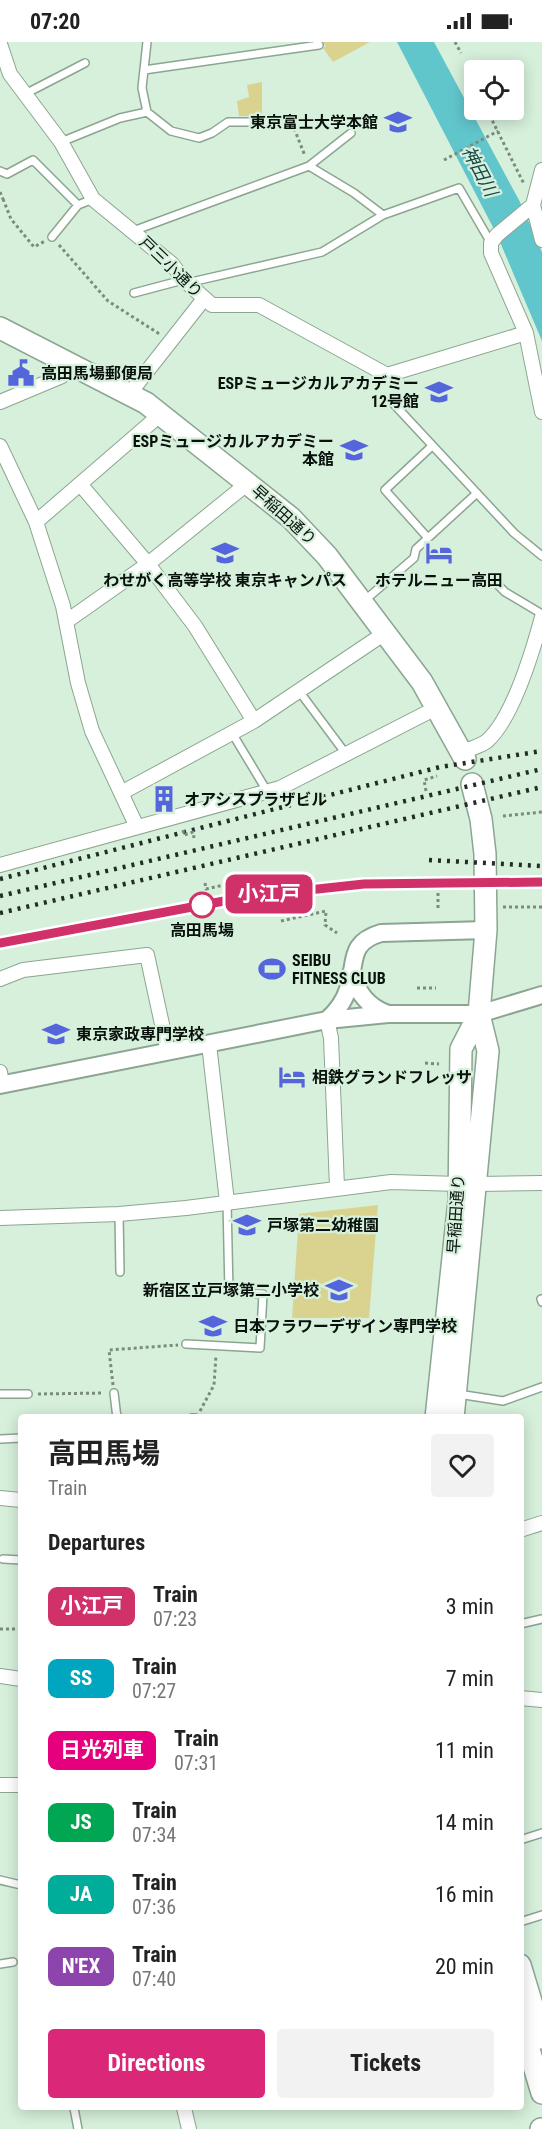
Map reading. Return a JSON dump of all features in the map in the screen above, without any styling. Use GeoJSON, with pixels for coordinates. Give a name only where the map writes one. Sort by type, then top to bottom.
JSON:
{"type":"FeatureCollection","features":[{"type":"Feature","properties":{"kind":"main road","name":"早稲田通り"},"geometry":{"type":"LineString","coordinates":[[0,328],[130,393],[161,414],[291,518],[313,541],[363,603],[438,707],[468,754]]}},
{"type":"Feature","properties":{"kind":"main road","name":"早稲田通り"},"geometry":{"type":"LineString","coordinates":[[453,1414],[468,1184],[461,1049],[479,1014],[486,930],[485,854],[481,819],[472,784]]}},
{"type":"Feature","properties":{"kind":"main road","name":"早稲田通り"},"geometry":{"type":"LineString","coordinates":[[437,1414],[468,1184]]}},
{"type":"Feature","properties":{"kind":"main road"},"geometry":{"type":"LineString","coordinates":[[524,1980],[536,2027],[542,2094]]}},
{"type":"Feature","properties":{"kind":"street","name":"戸三小通り"},"geometry":{"type":"LineString","coordinates":[[3,47],[10,74],[61,142],[93,199],[172,264],[203,300],[212,305],[223,307],[259,305],[387,375],[526,333]]}},
{"type":"Feature","properties":{"kind":"street"},"geometry":{"type":"LineString","coordinates":[[542,170],[531,204],[494,239],[491,253],[526,333],[542,412]]}},
{"type":"Feature","properties":{"kind":"street"},"geometry":{"type":"LineString","coordinates":[[531,204],[542,240]]}},
{"type":"Feature","properties":{"kind":"street"},"geometry":{"type":"LineString","coordinates":[[130,393],[203,300]]}},
{"type":"Feature","properties":{"kind":"street"},"geometry":{"type":"LineString","coordinates":[[0,402],[62,376],[69,363]]}},
{"type":"Feature","properties":{"kind":"street"},"geometry":{"type":"LineString","coordinates":[[36,522],[161,414]]}},
{"type":"Feature","properties":{"kind":"street"},"geometry":{"type":"LineString","coordinates":[[0,446],[15,472],[36,522],[67,621],[78,683],[92,731],[137,827]]}},
{"type":"Feature","properties":{"kind":"street"},"geometry":{"type":"LineString","coordinates":[[67,621],[148,564],[248,483]]}},
{"type":"Feature","properties":{"kind":"street"},"geometry":{"type":"LineString","coordinates":[[80,484],[148,564],[195,626],[254,721]]}},
{"type":"Feature","properties":{"kind":"street"},"geometry":{"type":"LineString","coordinates":[[468,754],[486,742],[512,702],[531,660],[542,615]]}},
{"type":"Feature","properties":{"kind":"street"},"geometry":{"type":"LineString","coordinates":[[121,793],[254,721],[385,633]]}},
{"type":"Feature","properties":{"kind":"street"},"geometry":{"type":"LineString","coordinates":[[0,865],[267,791],[346,755],[438,707]]}},
{"type":"Feature","properties":{"kind":"street"},"geometry":{"type":"LineString","coordinates":[[327,1020],[344,999],[357,948],[373,935],[486,930]]}},
{"type":"Feature","properties":{"kind":"street"},"geometry":{"type":"LineString","coordinates":[[0,979],[23,970],[147,955],[168,1052]]}},
{"type":"Feature","properties":{"kind":"street"},"geometry":{"type":"LineString","coordinates":[[351,973],[364,998],[388,1014]]}},
{"type":"Feature","properties":{"kind":"street"},"geometry":{"type":"LineString","coordinates":[[1,1081],[168,1052],[327,1020],[388,1014],[479,1014],[542,995]]}},
{"type":"Feature","properties":{"kind":"street"},"geometry":{"type":"LineString","coordinates":[[327,1020],[331,1038],[337,1187]]}},
{"type":"Feature","properties":{"kind":"street"},"geometry":{"type":"LineString","coordinates":[[209,1044],[226,1156],[227,1202]]}},
{"type":"Feature","properties":{"kind":"street"},"geometry":{"type":"LineString","coordinates":[[0,1218],[119,1214],[391,1182],[542,1183]]}},
{"type":"Feature","properties":{"kind":"street"},"geometry":{"type":"LineString","coordinates":[[0,1498],[18,1500]]}},
{"type":"Feature","properties":{"kind":"street"},"geometry":{"type":"LineString","coordinates":[[524,1529],[542,1523]]}},
{"type":"Feature","properties":{"kind":"street"},"geometry":{"type":"LineString","coordinates":[[0,1676],[18,1679]]}},
{"type":"Feature","properties":{"kind":"street"},"geometry":{"type":"LineString","coordinates":[[524,1698],[542,1700]]}},
{"type":"Feature","properties":{"kind":"street"},"geometry":{"type":"LineString","coordinates":[[0,1785],[18,1785]]}},
{"type":"Feature","properties":{"kind":"street"},"geometry":{"type":"LineString","coordinates":[[184,2110],[189,2129]]}},
{"type":"Feature","properties":{"kind":"lane"},"geometry":{"type":"LineString","coordinates":[[147,42],[142,88],[147,112],[171,131],[199,138],[212,134],[228,122],[275,122]]}},
{"type":"Feature","properties":{"kind":"lane"},"geometry":{"type":"LineString","coordinates":[[144,70],[319,45],[317,42]]}},
{"type":"Feature","properties":{"kind":"lane"},"geometry":{"type":"LineString","coordinates":[[25,93],[85,63]]}},
{"type":"Feature","properties":{"kind":"lane"},"geometry":{"type":"LineString","coordinates":[[61,142],[120,118],[147,112]]}},
{"type":"Feature","properties":{"kind":"lane"},"geometry":{"type":"LineString","coordinates":[[133,231],[309,166],[351,133]]}},
{"type":"Feature","properties":{"kind":"lane"},"geometry":{"type":"LineString","coordinates":[[0,171],[7,174],[33,160],[78,205]]}},
{"type":"Feature","properties":{"kind":"lane"},"geometry":{"type":"LineString","coordinates":[[309,166],[354,193],[382,215]]}},
{"type":"Feature","properties":{"kind":"lane"},"geometry":{"type":"LineString","coordinates":[[134,293],[322,252],[382,215],[459,188],[494,239]]}},
{"type":"Feature","properties":{"kind":"lane"},"geometry":{"type":"LineString","coordinates":[[52,237],[78,205],[93,199]]}},
{"type":"Feature","properties":{"kind":"lane"},"geometry":{"type":"LineString","coordinates":[[391,401],[514,533],[542,556]]}},
{"type":"Feature","properties":{"kind":"lane"},"geometry":{"type":"LineString","coordinates":[[428,538],[385,490],[432,446]]}},
{"type":"Feature","properties":{"kind":"lane"},"geometry":{"type":"LineString","coordinates":[[363,603],[414,558],[416,549],[477,493]]}},
{"type":"Feature","properties":{"kind":"lane"},"geometry":{"type":"LineString","coordinates":[[491,578],[505,592],[542,615]]}},
{"type":"Feature","properties":{"kind":"lane"},"geometry":{"type":"LineString","coordinates":[[299,692],[346,755]]}},
{"type":"Feature","properties":{"kind":"lane"},"geometry":{"type":"LineString","coordinates":[[232,733],[267,791]]}},
{"type":"Feature","properties":{"kind":"lane"},"geometry":{"type":"LineString","coordinates":[[186,1344],[260,1348],[263,1294],[229,1292],[227,1202]]}},
{"type":"Feature","properties":{"kind":"lane"},"geometry":{"type":"LineString","coordinates":[[119,1214],[120,1272]]}},
{"type":"Feature","properties":{"kind":"lane"},"geometry":{"type":"LineString","coordinates":[[455,1394],[503,1401],[542,1387]]}},
{"type":"Feature","properties":{"kind":"lane"},"geometry":{"type":"LineString","coordinates":[[114,1393],[117,1414]]}},
{"type":"Feature","properties":{"kind":"lane"},"geometry":{"type":"LineString","coordinates":[[0,1394],[28,1394]]}},
{"type":"Feature","properties":{"kind":"lane"},"geometry":{"type":"LineString","coordinates":[[1,1439],[18,1438]]}},
{"type":"Feature","properties":{"kind":"lane"},"geometry":{"type":"LineString","coordinates":[[3,1559],[18,1560]]}},
{"type":"Feature","properties":{"kind":"lane"},"geometry":{"type":"LineString","coordinates":[[524,1623],[542,1619]]}},
{"type":"Feature","properties":{"kind":"lane"},"geometry":{"type":"LineString","coordinates":[[524,1838],[542,1833]]}},
{"type":"Feature","properties":{"kind":"lane"},"geometry":{"type":"LineString","coordinates":[[0,1880],[18,1885]]}},
{"type":"Feature","properties":{"kind":"lane"},"geometry":{"type":"LineString","coordinates":[[524,1921],[542,1915]]}},
{"type":"Feature","properties":{"kind":"lane"},"geometry":{"type":"LineString","coordinates":[[0,1964],[14,1962]]}},
{"type":"Feature","properties":{"kind":"lane"},"geometry":{"type":"LineString","coordinates":[[74,2110],[78,2129]]}},
{"type":"Feature","properties":{"kind":"path"},"geometry":{"type":"LineString","coordinates":[[455,42],[461,53]]}},
{"type":"Feature","properties":{"kind":"path"},"geometry":{"type":"LineString","coordinates":[[492,120],[531,204]]}},
{"type":"Feature","properties":{"kind":"path"},"geometry":{"type":"LineString","coordinates":[[275,122],[292,123],[309,166]]}},
{"type":"Feature","properties":{"kind":"path"},"geometry":{"type":"LineString","coordinates":[[444,160],[498,131]]}},
{"type":"Feature","properties":{"kind":"path"},"geometry":{"type":"LineString","coordinates":[[0,192],[1,200],[11,219],[34,247],[52,237],[108,301],[125,314],[171,340]]}},
{"type":"Feature","properties":{"kind":"path"},"geometry":{"type":"LineString","coordinates":[[426,790],[424,780],[437,776]]}},
{"type":"Feature","properties":{"kind":"path"},"geometry":{"type":"LineString","coordinates":[[503,816],[542,812]]}},
{"type":"Feature","properties":{"kind":"path"},"geometry":{"type":"LineString","coordinates":[[183,830],[184,835],[193,832],[194,838]]}},
{"type":"Feature","properties":{"kind":"path"},"geometry":{"type":"LineString","coordinates":[[205,883],[206,889],[237,882]]}},
{"type":"Feature","properties":{"kind":"path"},"geometry":{"type":"LineString","coordinates":[[438,908],[438,887],[449,885]]}},
{"type":"Feature","properties":{"kind":"path"},"geometry":{"type":"LineString","coordinates":[[503,907],[542,907]]}},
{"type":"Feature","properties":{"kind":"path"},"geometry":{"type":"LineString","coordinates":[[281,921],[327,911],[325,925],[337,933]]}},
{"type":"Feature","properties":{"kind":"path"},"geometry":{"type":"LineString","coordinates":[[417,988],[436,988]]}},
{"type":"Feature","properties":{"kind":"path"},"geometry":{"type":"LineString","coordinates":[[425,1063],[439,1064]]}},
{"type":"Feature","properties":{"kind":"path"},"geometry":{"type":"LineString","coordinates":[[28,1394],[114,1393],[109,1350],[186,1344]]}},
{"type":"Feature","properties":{"kind":"path"},"geometry":{"type":"LineString","coordinates":[[196,1414],[214,1385],[217,1346]]}},
{"type":"Feature","properties":{"kind":"path"},"geometry":{"type":"LineString","coordinates":[[0,1629],[18,1629]]}},
{"type":"Feature","properties":{"kind":"shaded area"},"geometry":{"type":"Polygon","coordinates":[[[322,42],[370,42],[333,62],[323,48],[326,46],[322,42]]]}},
{"type":"Feature","properties":{"kind":"shaded area"},"geometry":{"type":"Polygon","coordinates":[[[262,82],[262,116],[239,116],[237,101],[249,97],[247,85],[262,82]]]}},
{"type":"Feature","properties":{"kind":"shaded area"},"geometry":{"type":"Polygon","coordinates":[[[378,1205],[369,1318],[292,1318],[299,1214],[378,1205]]]}},
{"type":"Feature","properties":{"kind":"water","name":"神田川"},"geometry":{"type":"Polygon","coordinates":[[[397,42],[434,42],[464,98],[464,120],[476,120],[520,202],[542,252],[542,341],[497,235],[397,42]]]}},
{"type":"Feature","properties":{"kind":"railway"},"geometry":{"type":"LineString","coordinates":[[0,879],[440,767],[542,751]]}},
{"type":"Feature","properties":{"kind":"railway"},"geometry":{"type":"LineString","coordinates":[[0,896],[542,769]]}},
{"type":"Feature","properties":{"kind":"railway"},"geometry":{"type":"LineString","coordinates":[[0,913],[542,787]]}},
{"type":"Feature","properties":{"kind":"railway"},"geometry":{"type":"LineString","coordinates":[[429,860],[542,866]]}},
{"type":"Feature","properties":{"kind":"railway"},"geometry":{"type":"LineString","coordinates":[[430,882],[542,882]]}},
{"type":"Feature","properties":{"kind":"train","name":"小江戸"},"geometry":{"type":"LineString","coordinates":[[0,943],[240,898],[290,892],[364,884],[542,882]]}},
{"type":"Feature","properties":{"kind":"place","name":"東京富士大学本館"},"geometry":{"type":"Point","coordinates":[398,122]}},
{"type":"Feature","properties":{"kind":"place","name":"高田馬場郵便局"},"geometry":{"type":"Point","coordinates":[21,373]}},
{"type":"Feature","properties":{"kind":"place","name":"ESPミュージカルアカデミー 12号館"},"geometry":{"type":"Point","coordinates":[439,392]}},
{"type":"Feature","properties":{"kind":"place","name":"ESPミュージカルアカデミー 本館"},"geometry":{"type":"Point","coordinates":[354,450]}},
{"type":"Feature","properties":{"kind":"place","name":"わせがく高等学校 東京キャンパス"},"geometry":{"type":"Point","coordinates":[225,553]}},
{"type":"Feature","properties":{"kind":"place","name":"ホテルニュー高田"},"geometry":{"type":"Point","coordinates":[439,553]}},
{"type":"Feature","properties":{"kind":"place","name":"オアシスプラザビル"},"geometry":{"type":"Point","coordinates":[164,799]}},
{"type":"Feature","properties":{"kind":"place","name":"高田馬場"},"geometry":{"type":"Point","coordinates":[202,905]}},
{"type":"Feature","properties":{"kind":"place","name":"SEIBU FITNESS CLUB"},"geometry":{"type":"Point","coordinates":[272,969]}},
{"type":"Feature","properties":{"kind":"place","name":"東京家政専門学校"},"geometry":{"type":"Point","coordinates":[56,1034]}},
{"type":"Feature","properties":{"kind":"place","name":"相鉄グランドフレッサ"},"geometry":{"type":"Point","coordinates":[292,1077]}},
{"type":"Feature","properties":{"kind":"place","name":"戸塚第二幼稚園"},"geometry":{"type":"Point","coordinates":[247,1225]}},
{"type":"Feature","properties":{"kind":"place","name":"新宿区立戸塚第二小学校"},"geometry":{"type":"Point","coordinates":[339,1290]}},
{"type":"Feature","properties":{"kind":"place","name":"日本フラワーデザイン専門学校"},"geometry":{"type":"Point","coordinates":[213,1326]}}]}
